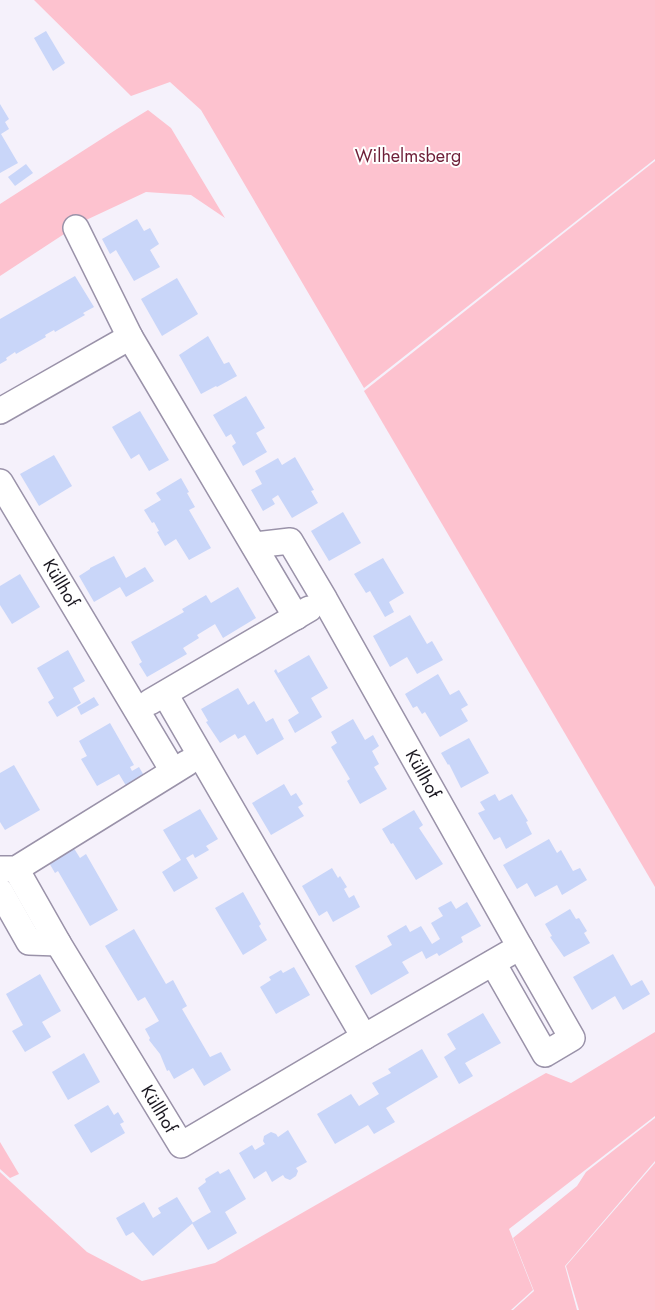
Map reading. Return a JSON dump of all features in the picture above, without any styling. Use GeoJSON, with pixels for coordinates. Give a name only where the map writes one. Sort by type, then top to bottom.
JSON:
{"type":"FeatureCollection","features":[{"type":"Feature","properties":{"kind":"street"},"geometry":{"type":"LineString","coordinates":[[76,228],[130,337],[296,617]]}},
{"type":"Feature","properties":{"kind":"street"},"geometry":{"type":"LineString","coordinates":[[0,411],[130,337]]}},
{"type":"Feature","properties":{"kind":"street","name":"Küllhof"},"geometry":{"type":"LineString","coordinates":[[0,482],[173,771]]}},
{"type":"Feature","properties":{"kind":"street","name":"Küllhof"},"geometry":{"type":"LineString","coordinates":[[254,545],[290,541],[572,1038],[545,1054],[493,963]]}},
{"type":"Feature","properties":{"kind":"street"},"geometry":{"type":"LineString","coordinates":[[137,710],[325,600]]}},
{"type":"Feature","properties":{"kind":"street"},"geometry":{"type":"LineString","coordinates":[[164,694],[364,1037]]}},
{"type":"Feature","properties":{"kind":"street","name":"Küllhof"},"geometry":{"type":"LineString","coordinates":[[200,755],[8,869],[58,942],[180,1145],[520,948]]}},
{"type":"Feature","properties":{"kind":"street"},"geometry":{"type":"LineString","coordinates":[[0,892],[29,942],[58,942]]}},
{"type":"Feature","properties":{"kind":"green space","name":"Wilhelmsberg"},"geometry":{"type":"Polygon","coordinates":[[[34,0],[655,0],[655,159],[364,388],[201,110],[170,82],[131,96],[34,0]]]}},
{"type":"Feature","properties":{"kind":"green space"},"geometry":{"type":"Polygon","coordinates":[[[148,110],[171,128],[225,218],[191,195],[146,192],[84,221],[0,276],[0,204],[148,110]]]}},
{"type":"Feature","properties":{"kind":"green space"},"geometry":{"type":"Polygon","coordinates":[[[655,161],[655,887],[364,391],[655,161]]]}},
{"type":"Feature","properties":{"kind":"green space"},"geometry":{"type":"Polygon","coordinates":[[[655,1032],[655,1116],[509,1229],[533,1290],[511,1310],[0,1310],[0,1172],[87,1252],[142,1281],[215,1263],[546,1073],[571,1083],[655,1032]]]}},
{"type":"Feature","properties":{"kind":"green space"},"geometry":{"type":"Polygon","coordinates":[[[655,1118],[655,1161],[565,1266],[577,1310],[513,1310],[534,1291],[513,1238],[577,1186],[586,1172],[655,1118]]]}},
{"type":"Feature","properties":{"kind":"green space"},"geometry":{"type":"Polygon","coordinates":[[[0,1142],[19,1174],[10,1178],[0,1169],[0,1142]]]}},
{"type":"Feature","properties":{"kind":"green space"},"geometry":{"type":"Polygon","coordinates":[[[655,1163],[655,1310],[579,1310],[566,1266],[655,1163]]]}},
{"type":"Feature","properties":{"kind":"building"},"geometry":{"type":"Polygon","coordinates":[[[46,31],[65,63],[53,71],[34,38],[46,31]]]}},
{"type":"Feature","properties":{"kind":"building"},"geometry":{"type":"Polygon","coordinates":[[[0,104],[9,119],[5,122],[9,129],[1,134],[18,163],[0,173],[0,104]]]}},
{"type":"Feature","properties":{"kind":"building"},"geometry":{"type":"Polygon","coordinates":[[[26,164],[33,173],[15,186],[8,177],[26,164]]]}},
{"type":"Feature","properties":{"kind":"building"},"geometry":{"type":"Polygon","coordinates":[[[137,219],[144,231],[150,228],[159,244],[150,250],[160,267],[134,281],[116,250],[110,254],[102,239],[137,219]]]}},
{"type":"Feature","properties":{"kind":"building"},"geometry":{"type":"Polygon","coordinates":[[[75,276],[94,307],[83,313],[85,315],[55,332],[54,330],[45,335],[46,337],[16,354],[15,352],[0,364],[0,319],[75,276]]]}},
{"type":"Feature","properties":{"kind":"building"},"geometry":{"type":"Polygon","coordinates":[[[177,278],[198,314],[162,336],[141,299],[177,278]]]}},
{"type":"Feature","properties":{"kind":"building"},"geometry":{"type":"Polygon","coordinates":[[[208,336],[224,364],[229,362],[237,376],[201,394],[179,355],[208,336]]]}},
{"type":"Feature","properties":{"kind":"building"},"geometry":{"type":"Polygon","coordinates":[[[246,396],[265,428],[256,433],[267,452],[243,466],[232,446],[236,443],[231,434],[226,437],[213,415],[246,396]]]}},
{"type":"Feature","properties":{"kind":"building"},"geometry":{"type":"Polygon","coordinates":[[[140,411],[169,460],[149,471],[139,454],[131,459],[112,427],[140,411]]]}},
{"type":"Feature","properties":{"kind":"building"},"geometry":{"type":"Polygon","coordinates":[[[54,455],[72,486],[39,506],[20,474],[54,455]]]}},
{"type":"Feature","properties":{"kind":"building"},"geometry":{"type":"Polygon","coordinates":[[[295,457],[314,490],[311,491],[318,503],[292,518],[278,495],[272,499],[275,504],[263,511],[251,490],[262,484],[255,471],[278,458],[282,465],[295,457]]]}},
{"type":"Feature","properties":{"kind":"building"},"geometry":{"type":"Polygon","coordinates":[[[181,478],[195,507],[189,510],[211,548],[189,560],[176,539],[165,546],[154,522],[152,523],[144,510],[161,500],[156,493],[181,478]]]}},
{"type":"Feature","properties":{"kind":"building"},"geometry":{"type":"Polygon","coordinates":[[[343,512],[361,543],[329,561],[311,531],[343,512]]]}},
{"type":"Feature","properties":{"kind":"building"},"geometry":{"type":"Polygon","coordinates":[[[114,556],[126,578],[145,567],[154,581],[126,597],[120,587],[94,602],[79,576],[114,556]]]}},
{"type":"Feature","properties":{"kind":"building"},"geometry":{"type":"Polygon","coordinates":[[[383,558],[404,593],[389,602],[394,612],[385,617],[370,591],[366,593],[354,574],[383,558]]]}},
{"type":"Feature","properties":{"kind":"building"},"geometry":{"type":"Polygon","coordinates":[[[20,574],[40,607],[12,624],[0,605],[0,586],[20,574]]]}},
{"type":"Feature","properties":{"kind":"building"},"geometry":{"type":"Polygon","coordinates":[[[238,587],[256,618],[223,638],[215,624],[197,635],[199,638],[183,648],[187,654],[147,677],[139,664],[142,662],[131,642],[184,612],[182,609],[206,595],[211,603],[238,587]]]}},
{"type":"Feature","properties":{"kind":"building"},"geometry":{"type":"Polygon","coordinates":[[[410,615],[427,644],[432,641],[443,660],[417,674],[407,657],[390,667],[373,636],[410,615]]]}},
{"type":"Feature","properties":{"kind":"building"},"geometry":{"type":"Polygon","coordinates":[[[68,650],[85,681],[73,688],[81,703],[57,717],[48,702],[54,698],[37,668],[68,650]]]}},
{"type":"Feature","properties":{"kind":"building"},"geometry":{"type":"Polygon","coordinates":[[[309,655],[328,688],[311,698],[322,717],[295,733],[288,720],[299,713],[274,671],[276,669],[278,673],[309,655]]]}},
{"type":"Feature","properties":{"kind":"building"},"geometry":{"type":"Polygon","coordinates":[[[438,674],[450,695],[459,690],[468,705],[461,709],[468,721],[440,737],[425,712],[422,714],[417,706],[413,708],[405,694],[438,674]]]}},
{"type":"Feature","properties":{"kind":"building"},"geometry":{"type":"Polygon","coordinates":[[[238,688],[248,705],[254,701],[266,722],[273,718],[284,739],[257,755],[245,735],[238,739],[235,734],[220,743],[206,722],[208,721],[201,709],[238,688]]]}},
{"type":"Feature","properties":{"kind":"building"},"geometry":{"type":"Polygon","coordinates":[[[94,697],[99,705],[81,715],[77,707],[94,697]]]}},
{"type":"Feature","properties":{"kind":"building"},"geometry":{"type":"Polygon","coordinates":[[[353,719],[365,740],[373,735],[379,746],[372,751],[379,764],[374,767],[387,789],[360,804],[347,781],[350,779],[331,747],[337,743],[331,732],[353,719]]]}},
{"type":"Feature","properties":{"kind":"building"},"geometry":{"type":"Polygon","coordinates":[[[110,723],[134,765],[130,767],[132,771],[139,767],[146,779],[128,789],[119,774],[97,786],[81,759],[87,756],[79,741],[110,723]]]}},
{"type":"Feature","properties":{"kind":"building"},"geometry":{"type":"Polygon","coordinates":[[[469,738],[489,773],[461,788],[441,753],[469,738]]]}},
{"type":"Feature","properties":{"kind":"building"},"geometry":{"type":"Polygon","coordinates":[[[14,765],[40,810],[5,830],[0,822],[0,773],[14,765]]]}},
{"type":"Feature","properties":{"kind":"building"},"geometry":{"type":"Polygon","coordinates":[[[284,784],[291,796],[296,793],[303,804],[298,807],[304,816],[271,835],[252,803],[284,784]]]}},
{"type":"Feature","properties":{"kind":"building"},"geometry":{"type":"Polygon","coordinates":[[[495,794],[499,801],[512,794],[528,821],[526,822],[532,834],[506,849],[500,837],[494,840],[478,813],[485,810],[480,802],[495,794]]]}},
{"type":"Feature","properties":{"kind":"building"},"geometry":{"type":"Polygon","coordinates":[[[200,809],[218,839],[206,846],[209,850],[195,858],[193,854],[186,858],[198,878],[174,892],[162,872],[181,860],[163,830],[200,809]]]}},
{"type":"Feature","properties":{"kind":"building"},"geometry":{"type":"Polygon","coordinates":[[[414,810],[423,825],[419,828],[443,864],[416,880],[382,829],[414,810]]]}},
{"type":"Feature","properties":{"kind":"building"},"geometry":{"type":"Polygon","coordinates":[[[549,839],[557,853],[561,850],[573,871],[580,868],[587,880],[562,895],[557,885],[535,897],[527,883],[517,889],[503,865],[549,839]]]}},
{"type":"Feature","properties":{"kind":"building"},"geometry":{"type":"Polygon","coordinates":[[[70,842],[80,858],[86,854],[118,910],[90,926],[58,871],[55,873],[45,856],[70,842]]]}},
{"type":"Feature","properties":{"kind":"building"},"geometry":{"type":"Polygon","coordinates":[[[332,868],[347,887],[344,889],[349,898],[354,895],[360,907],[333,922],[327,911],[319,916],[302,886],[332,868]]]}},
{"type":"Feature","properties":{"kind":"building"},"geometry":{"type":"Polygon","coordinates":[[[243,892],[261,924],[259,926],[267,940],[243,955],[215,908],[243,892]]]}},
{"type":"Feature","properties":{"kind":"building"},"geometry":{"type":"Polygon","coordinates":[[[451,901],[456,909],[467,902],[481,926],[461,937],[463,942],[439,956],[437,953],[426,959],[422,951],[402,962],[409,973],[371,995],[355,966],[392,945],[387,936],[406,925],[410,932],[421,926],[432,944],[440,939],[431,923],[443,916],[438,908],[451,901]]]}},
{"type":"Feature","properties":{"kind":"building"},"geometry":{"type":"Polygon","coordinates":[[[570,909],[576,919],[579,918],[587,931],[584,933],[590,943],[564,957],[550,937],[552,936],[545,924],[570,909]]]}},
{"type":"Feature","properties":{"kind":"building"},"geometry":{"type":"Polygon","coordinates":[[[134,929],[166,984],[173,980],[187,1006],[182,1009],[210,1057],[221,1052],[231,1070],[204,1086],[193,1068],[174,1079],[169,1070],[167,1071],[160,1054],[149,1040],[150,1038],[145,1029],[159,1021],[145,997],[138,1001],[105,946],[134,929]]]}},
{"type":"Feature","properties":{"kind":"building"},"geometry":{"type":"Polygon","coordinates":[[[613,954],[631,986],[642,980],[650,994],[623,1010],[615,996],[592,1010],[573,977],[613,954]]]}},
{"type":"Feature","properties":{"kind":"building"},"geometry":{"type":"Polygon","coordinates":[[[294,967],[310,995],[276,1014],[260,987],[271,980],[269,977],[281,970],[283,973],[294,967]]]}},
{"type":"Feature","properties":{"kind":"building"},"geometry":{"type":"Polygon","coordinates":[[[40,974],[61,1011],[42,1022],[51,1037],[25,1052],[12,1031],[23,1025],[6,994],[40,974]]]}},
{"type":"Feature","properties":{"kind":"building"},"geometry":{"type":"Polygon","coordinates":[[[483,1013],[501,1043],[465,1063],[473,1076],[459,1084],[444,1057],[456,1049],[447,1034],[483,1013]]]}},
{"type":"Feature","properties":{"kind":"building"},"geometry":{"type":"Polygon","coordinates":[[[422,1049],[438,1077],[386,1108],[395,1122],[374,1134],[368,1125],[335,1144],[317,1114],[351,1094],[359,1106],[379,1094],[372,1083],[391,1073],[388,1069],[422,1049]]]}},
{"type":"Feature","properties":{"kind":"building"},"geometry":{"type":"Polygon","coordinates":[[[84,1053],[100,1082],[68,1100],[52,1072],[84,1053]]]}},
{"type":"Feature","properties":{"kind":"building"},"geometry":{"type":"Polygon","coordinates":[[[108,1105],[114,1115],[118,1112],[124,1122],[120,1124],[125,1133],[91,1153],[74,1125],[108,1105]]]}},
{"type":"Feature","properties":{"kind":"building"},"geometry":{"type":"Polygon","coordinates":[[[288,1130],[307,1162],[296,1168],[298,1171],[296,1176],[290,1180],[283,1175],[272,1182],[266,1171],[254,1179],[239,1153],[252,1145],[255,1150],[265,1144],[263,1141],[264,1136],[271,1132],[278,1137],[288,1130]]]}},
{"type":"Feature","properties":{"kind":"building"},"geometry":{"type":"Polygon","coordinates":[[[229,1169],[246,1199],[225,1212],[237,1233],[208,1250],[192,1223],[211,1212],[198,1188],[206,1182],[205,1179],[218,1171],[220,1174],[229,1169]]]}},
{"type":"Feature","properties":{"kind":"building"},"geometry":{"type":"Polygon","coordinates":[[[177,1197],[193,1223],[153,1256],[133,1232],[126,1236],[116,1218],[144,1202],[153,1218],[161,1213],[158,1208],[177,1197]]]}}]}
